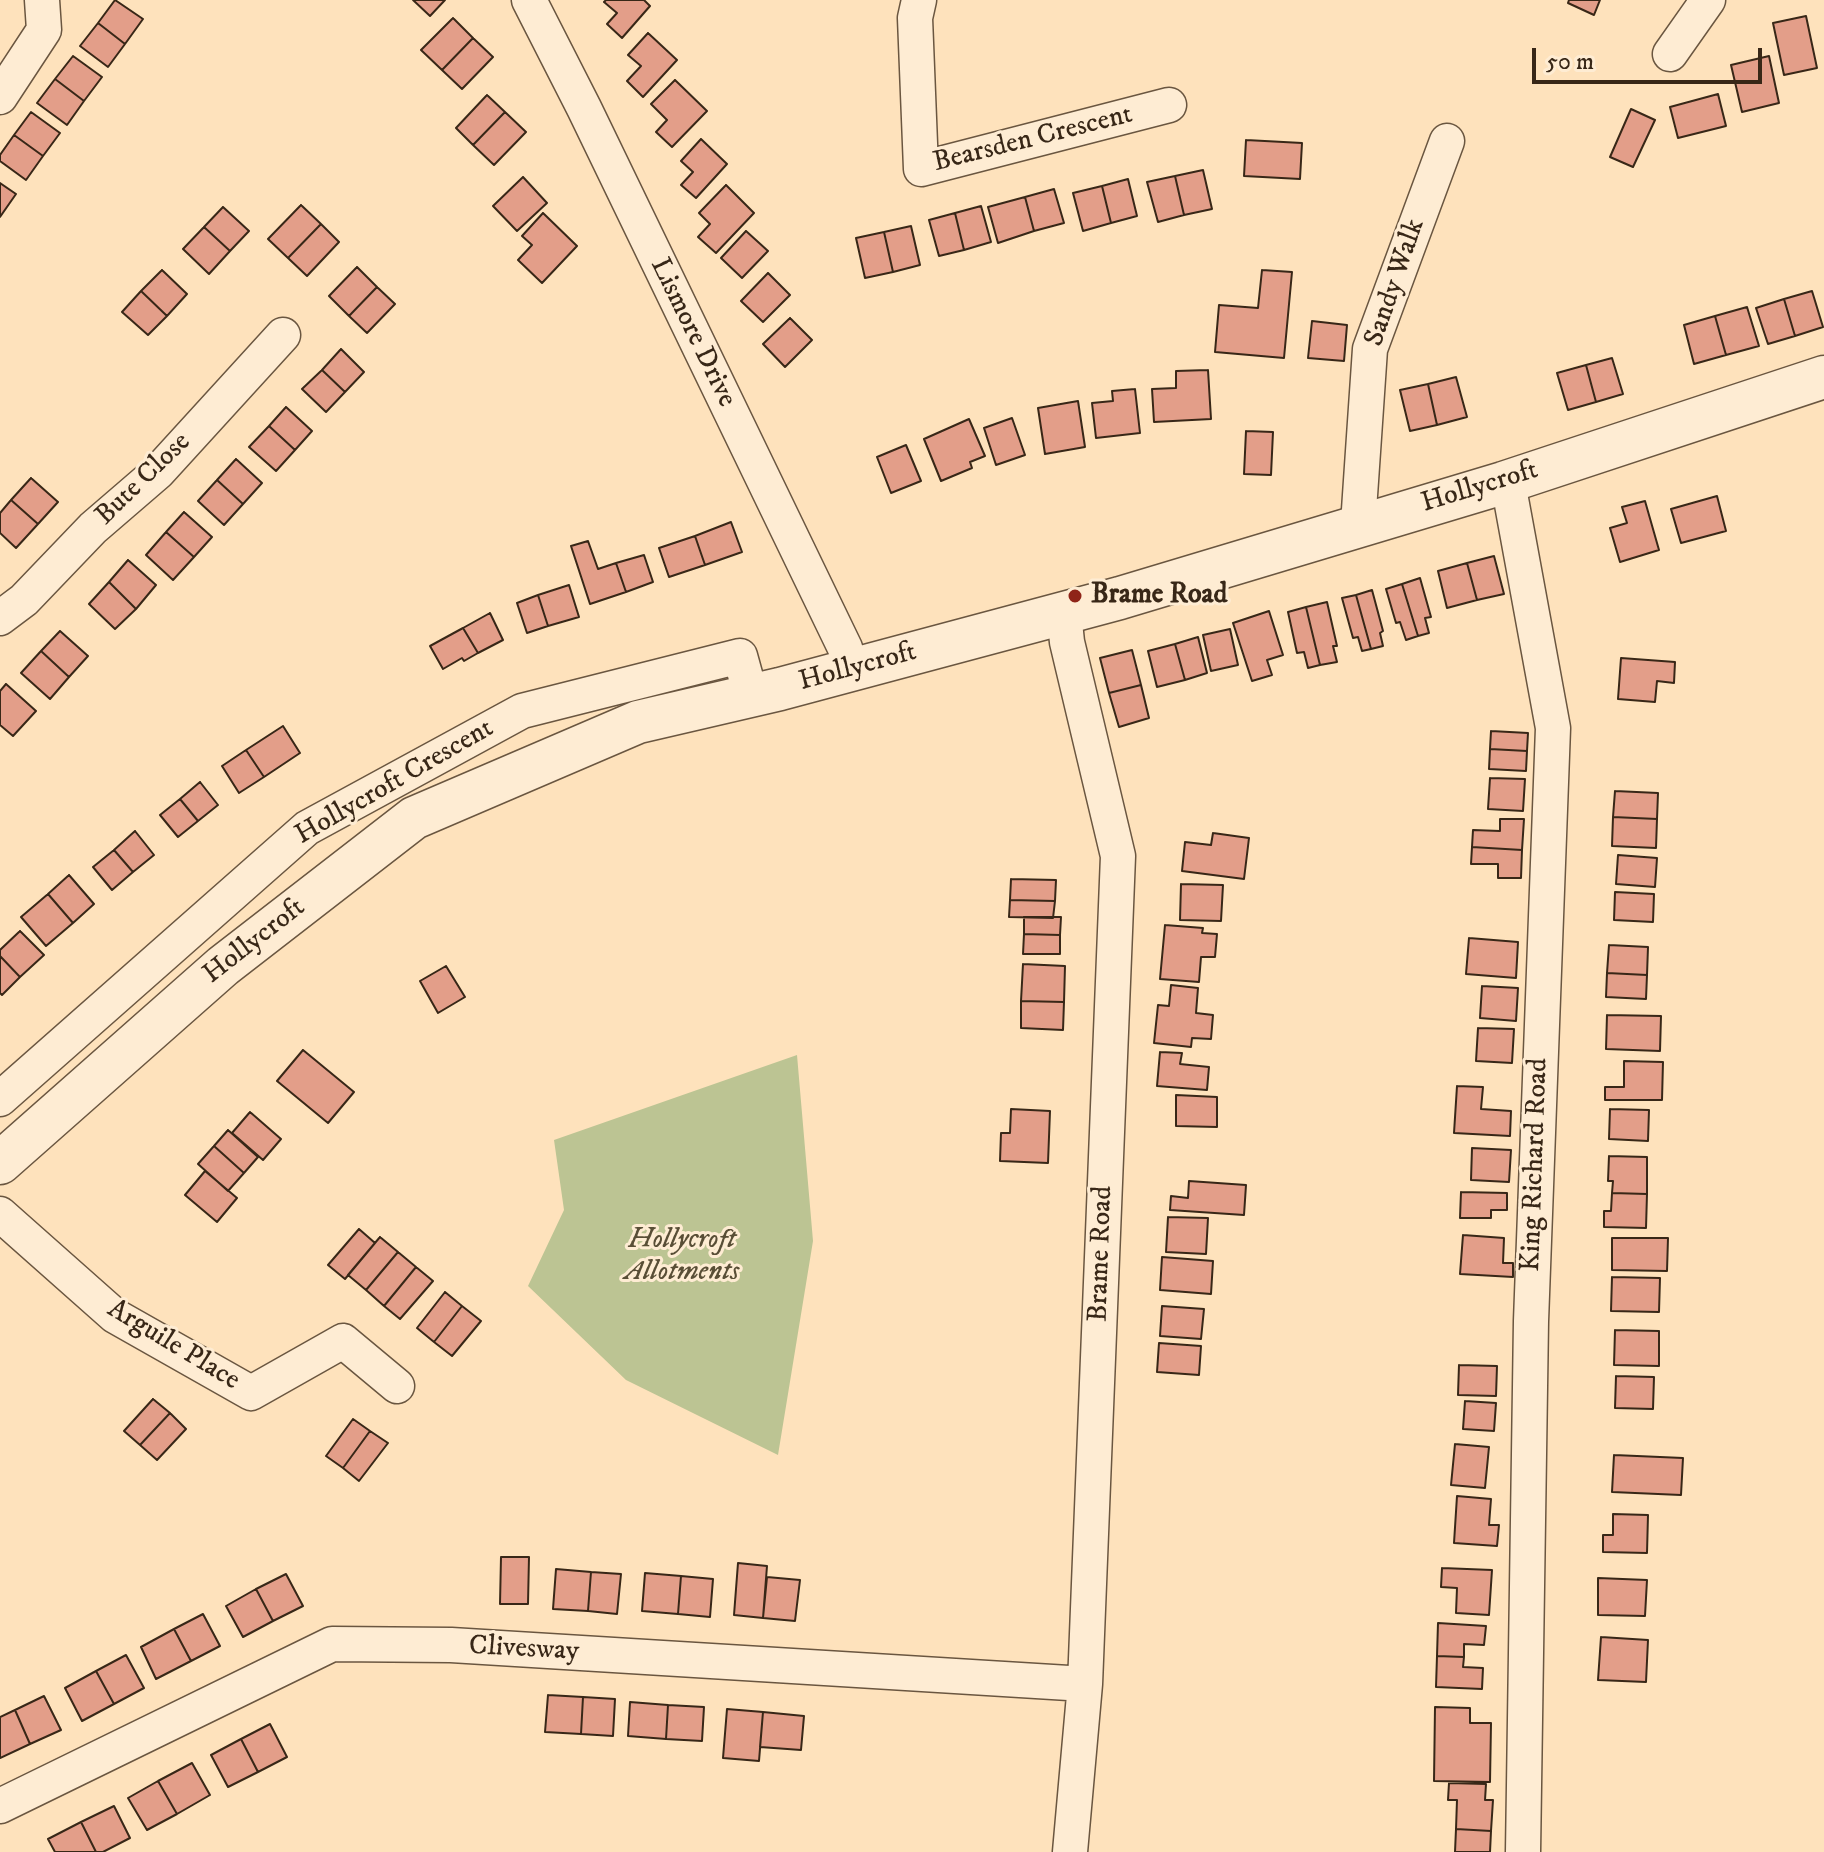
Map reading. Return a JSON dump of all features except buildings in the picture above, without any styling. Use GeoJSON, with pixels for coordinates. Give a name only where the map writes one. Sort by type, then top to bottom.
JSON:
{"type":"FeatureCollection","features":[{"type":"Feature","properties":{"kind":"street"},"geometry":{"type":"LineString","coordinates":[[0,97],[44,30],[42,0]]}},
{"type":"Feature","properties":{"kind":"street","name":"Lismore Drive"},"geometry":{"type":"LineString","coordinates":[[529,0],[590,119],[845,648],[851,668]]}},
{"type":"Feature","properties":{"kind":"street","name":"Bearsden Crescent"},"geometry":{"type":"LineString","coordinates":[[919,0],[915,18],[921,169],[1169,105]]}},
{"type":"Feature","properties":{"kind":"street"},"geometry":{"type":"LineString","coordinates":[[1670,54],[1708,0]]}},
{"type":"Feature","properties":{"kind":"street","name":"Sandy Walk"},"geometry":{"type":"LineString","coordinates":[[1364,524],[1359,510],[1370,349],[1447,141]]}},
{"type":"Feature","properties":{"kind":"street","name":"Bute Close"},"geometry":{"type":"LineString","coordinates":[[0,618],[24,600],[93,528],[158,472],[283,335]]}},
{"type":"Feature","properties":{"kind":"street","name":"Hollycroft"},"geometry":{"type":"LineString","coordinates":[[0,1163],[223,966],[414,818],[638,722],[751,696],[1064,613],[1503,483],[1824,377]]}},
{"type":"Feature","properties":{"kind":"street","name":"King Richard Road"},"geometry":{"type":"LineString","coordinates":[[1503,483],[1511,499],[1553,728],[1531,1321],[1523,1852]]}},
{"type":"Feature","properties":{"kind":"street","name":"Brame Road"},"geometry":{"type":"LineString","coordinates":[[1064,613],[1067,642],[1118,856],[1085,1684],[1070,1852]]}},
{"type":"Feature","properties":{"kind":"street","name":"Hollycroft Crescent"},"geometry":{"type":"LineString","coordinates":[[0,1099],[307,828],[522,711],[740,656],[751,696]]}},
{"type":"Feature","properties":{"kind":"street","name":"Arguile Place"},"geometry":{"type":"LineString","coordinates":[[0,1214],[115,1316],[251,1393],[343,1341],[397,1386]]}},
{"type":"Feature","properties":{"kind":"street","name":"Clivesway"},"geometry":{"type":"LineString","coordinates":[[0,1806],[332,1644],[451,1645],[1085,1684]]}},
{"type":"Feature","properties":{"kind":"green space","name":"Hollycroft Allotments"},"geometry":{"type":"Polygon","coordinates":[[[797,1055],[813,1241],[778,1455],[626,1380],[528,1286],[564,1210],[554,1140],[797,1055]]]}},
{"type":"Feature","properties":{"kind":"place","name":"Brame Road"},"geometry":{"type":"Point","coordinates":[1075,596]}}]}
